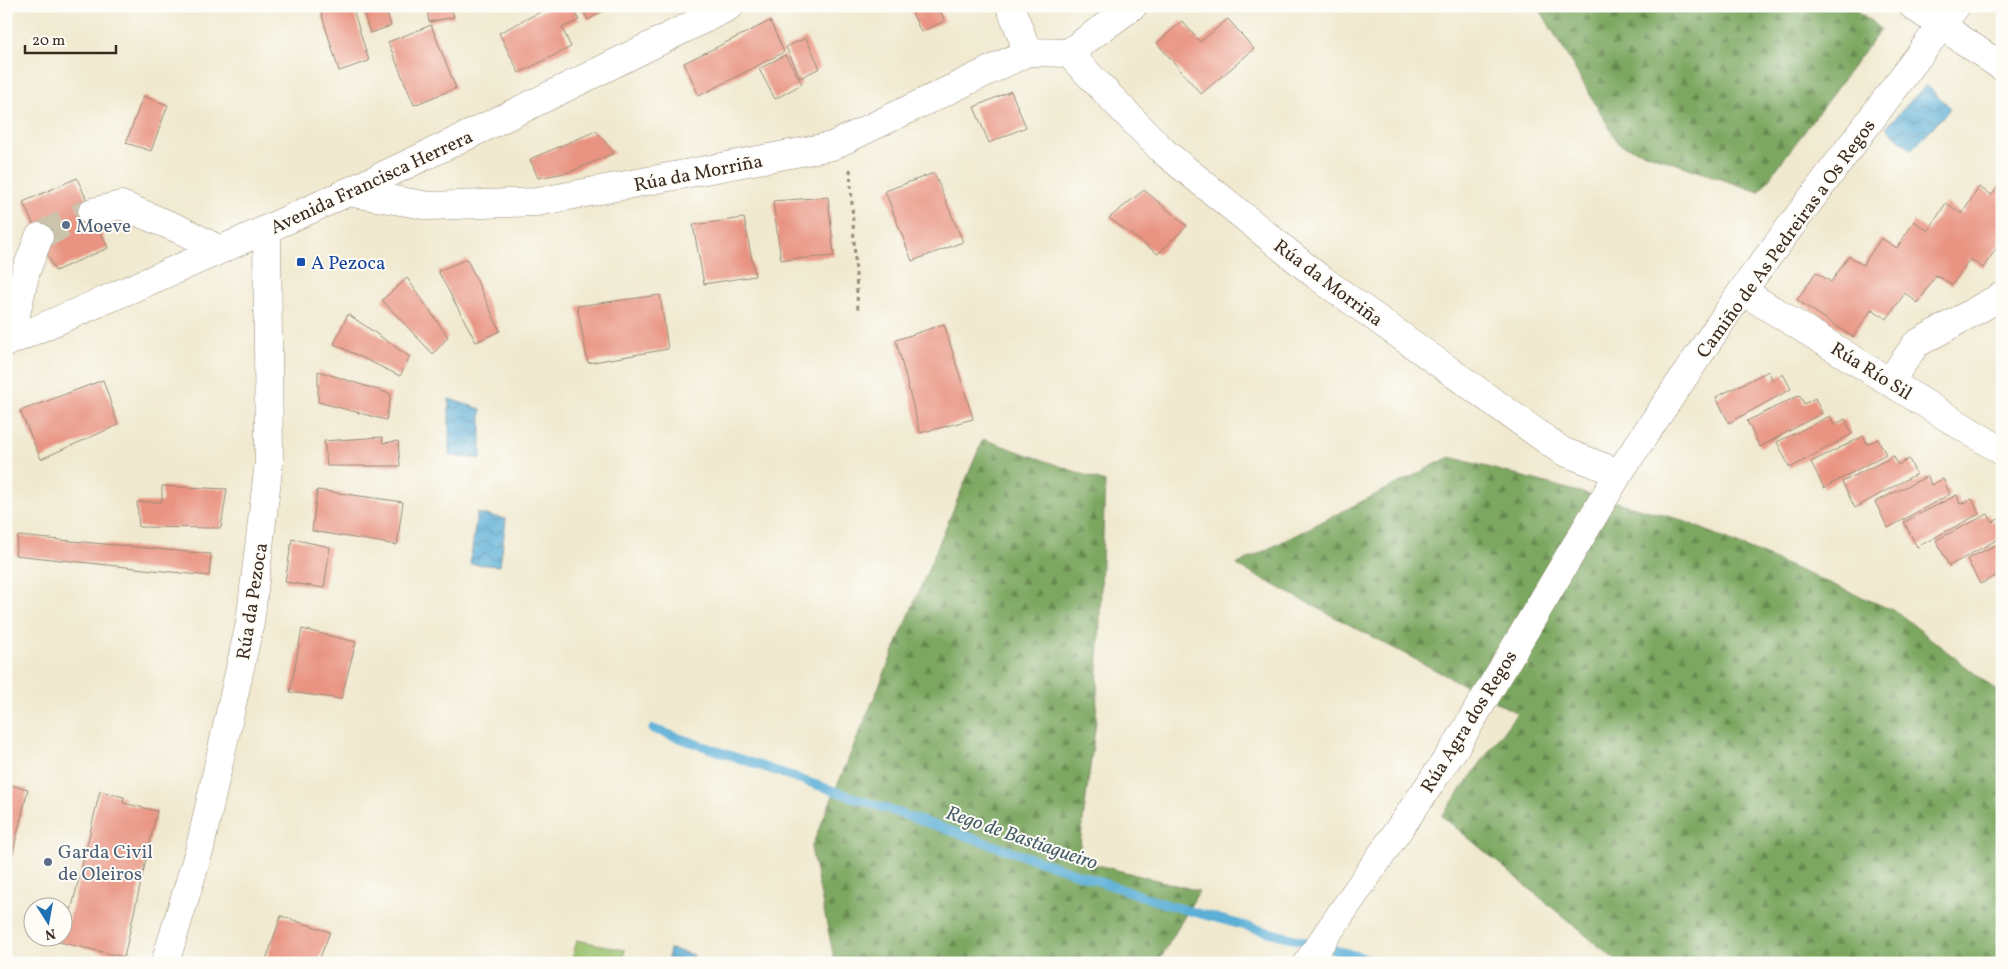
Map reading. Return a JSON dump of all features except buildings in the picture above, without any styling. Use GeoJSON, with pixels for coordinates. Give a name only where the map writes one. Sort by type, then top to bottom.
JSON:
{"type":"FeatureCollection","features":[{"type":"Feature","properties":{"kind":"street","name":"Avenida Francisca Herrera"},"geometry":{"type":"LineString","coordinates":[[8,342],[267,230],[502,120],[730,6]]}},
{"type":"Feature","properties":{"kind":"street"},"geometry":{"type":"LineString","coordinates":[[1010,6],[1028,52]]}},
{"type":"Feature","properties":{"kind":"street"},"geometry":{"type":"LineString","coordinates":[[1068,53],[1134,6]]}},
{"type":"Feature","properties":{"kind":"street"},"geometry":{"type":"LineString","coordinates":[[1913,6],[1948,16],[2002,67]]}},
{"type":"Feature","properties":{"kind":"street","name":"Camiño de As Pedreiras a Os Regos"},"geometry":{"type":"LineString","coordinates":[[1619,473],[1742,291],[1948,16]]}},
{"type":"Feature","properties":{"kind":"street","name":"Rúa da Morriña"},"geometry":{"type":"LineString","coordinates":[[347,192],[430,206],[537,202],[832,146],[1028,52],[1068,53],[1163,151],[1317,276],[1562,451],[1619,473]]}},
{"type":"Feature","properties":{"kind":"street"},"geometry":{"type":"LineString","coordinates":[[92,212],[121,205],[181,230],[220,250]]}},
{"type":"Feature","properties":{"kind":"street","name":"Rúa da Pezoca"},"geometry":{"type":"LineString","coordinates":[[165,963],[200,848],[250,623],[269,462],[267,230]]}},
{"type":"Feature","properties":{"kind":"street"},"geometry":{"type":"LineString","coordinates":[[8,342],[26,271],[39,237]]}},
{"type":"Feature","properties":{"kind":"street","name":"Rúa Río Sil"},"geometry":{"type":"LineString","coordinates":[[1742,291],[2002,451]]}},
{"type":"Feature","properties":{"kind":"street"},"geometry":{"type":"LineString","coordinates":[[1890,381],[1916,344],[2002,296]]}},
{"type":"Feature","properties":{"kind":"street","name":"Rúa Agra dos Regos"},"geometry":{"type":"LineString","coordinates":[[1307,963],[1456,746],[1619,473]]}},
{"type":"Feature","properties":{"kind":"path"},"geometry":{"type":"LineString","coordinates":[[849,139],[858,311]]}},
{"type":"Feature","properties":{"kind":"green space"},"geometry":{"type":"Polygon","coordinates":[[[1538,6],[1852,6],[1881,29],[1759,192],[1619,144],[1538,6]]]}},
{"type":"Feature","properties":{"kind":"green space"},"geometry":{"type":"Polygon","coordinates":[[[983,439],[1105,482],[1096,721],[1078,860],[1199,891],[1158,963],[835,963],[811,848],[983,439]]]}},
{"type":"Feature","properties":{"kind":"green space"},"geometry":{"type":"Polygon","coordinates":[[[1450,457],[1679,519],[1897,612],[2002,695],[2002,963],[1619,963],[1442,816],[1517,713],[1236,565],[1450,457]]]}},
{"type":"Feature","properties":{"kind":"green space"},"geometry":{"type":"Polygon","coordinates":[[[577,940],[625,950],[622,963],[571,963],[577,940]]]}},
{"type":"Feature","properties":{"kind":"water"},"geometry":{"type":"Polygon","coordinates":[[[1926,85],[1951,108],[1911,150],[1886,127],[1926,85]]]}},
{"type":"Feature","properties":{"kind":"water"},"geometry":{"type":"Polygon","coordinates":[[[449,399],[481,409],[481,459],[449,456],[449,399]]]}},
{"type":"Feature","properties":{"kind":"water"},"geometry":{"type":"Polygon","coordinates":[[[477,513],[506,519],[500,566],[470,564],[477,513]]]}},
{"type":"Feature","properties":{"kind":"water"},"geometry":{"type":"Polygon","coordinates":[[[670,949],[694,955],[693,963],[667,963],[670,949]]]}},
{"type":"Feature","properties":{"kind":"waterway","name":"Rego de Bastiagueiro"},"geometry":{"type":"LineString","coordinates":[[653,729],[1171,906],[1384,963]]}},
{"type":"Feature","properties":{"kind":"tunnel"},"geometry":{"type":"LineString","coordinates":[[39,237],[73,219],[92,212]]}},
{"type":"Feature","properties":{"kind":"place","name":"Moeve"},"geometry":{"type":"Point","coordinates":[66,225]}},
{"type":"Feature","properties":{"kind":"place","name":"A Pezoca"},"geometry":{"type":"Point","coordinates":[301,262]}},
{"type":"Feature","properties":{"kind":"place","name":"Garda Civil de Oleiros"},"geometry":{"type":"Point","coordinates":[48,862]}}]}
